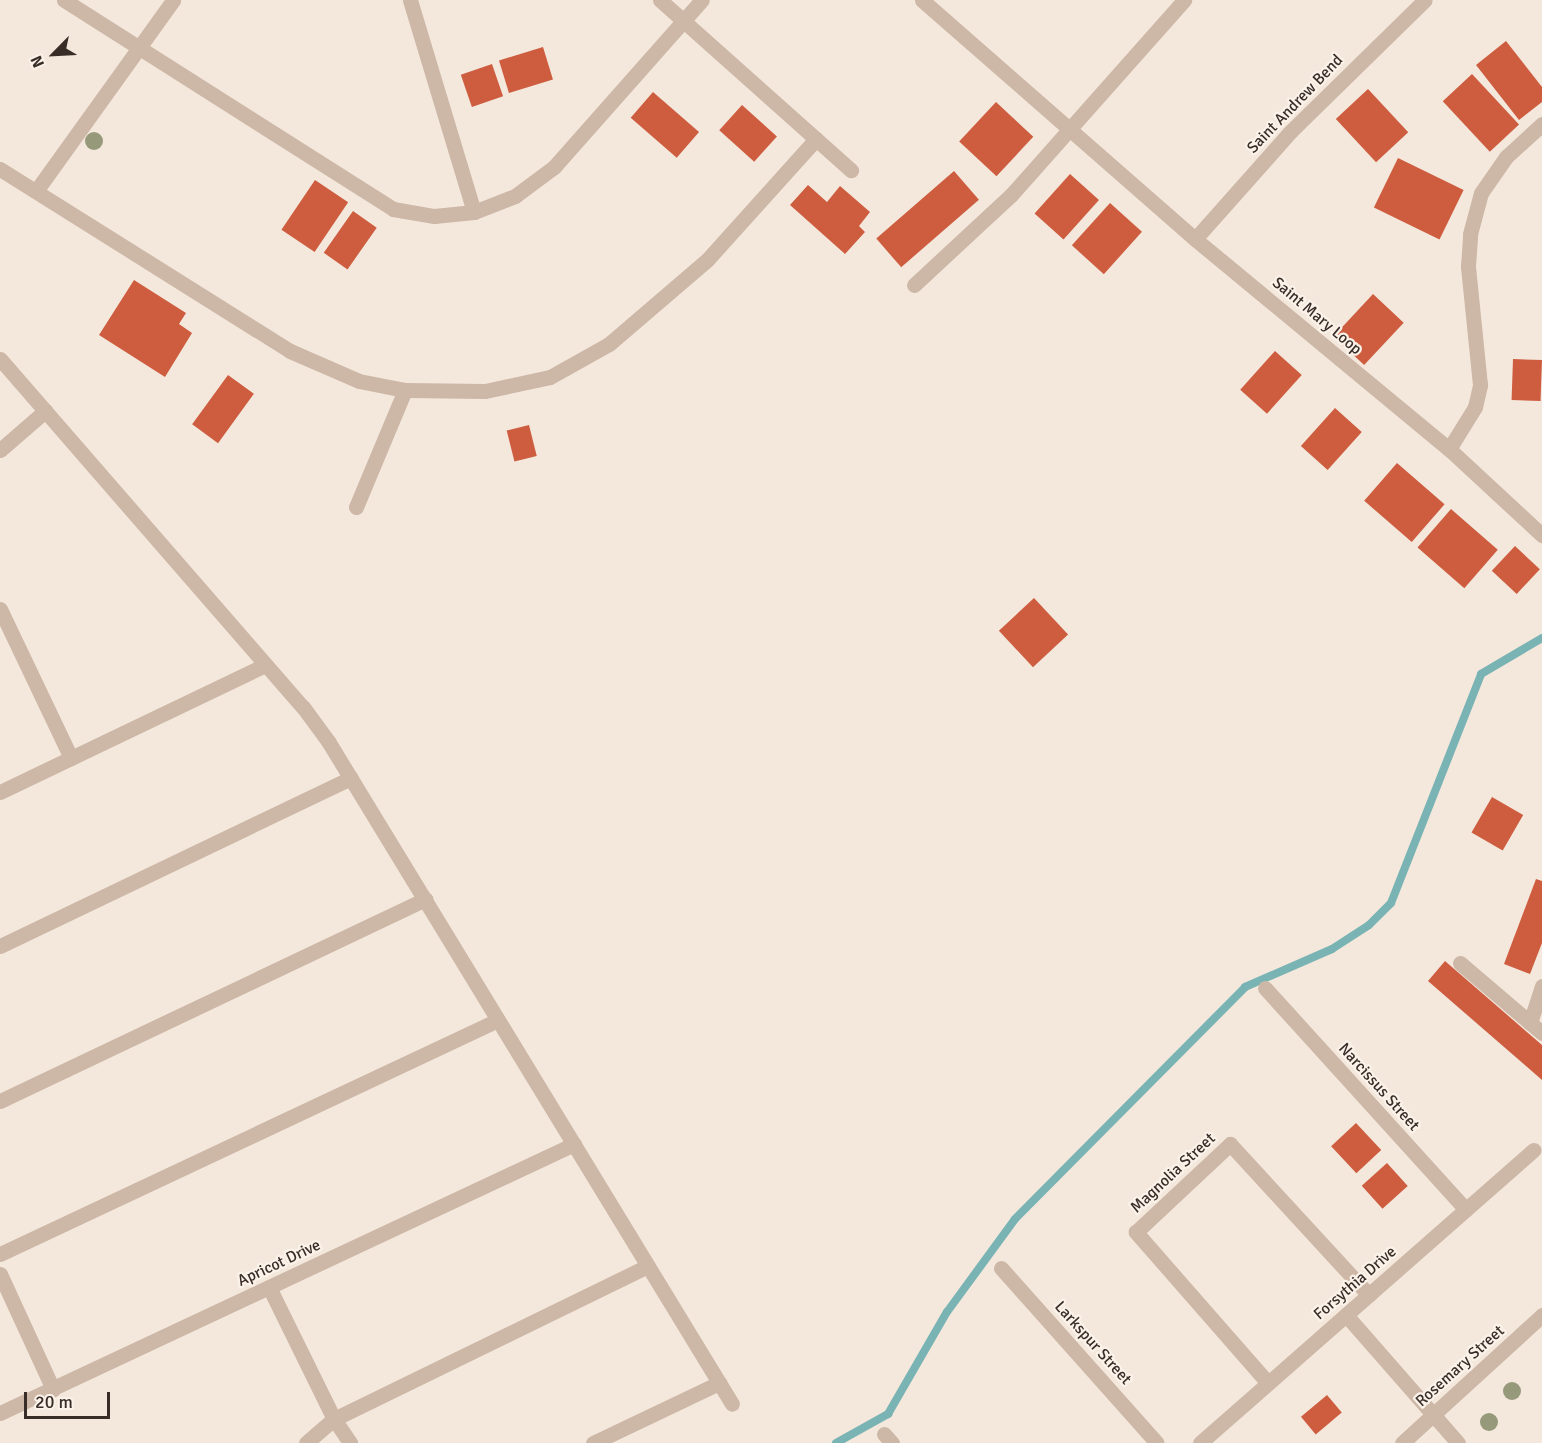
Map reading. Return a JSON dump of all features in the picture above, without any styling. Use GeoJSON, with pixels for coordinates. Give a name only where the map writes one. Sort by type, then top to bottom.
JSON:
{"type":"FeatureCollection","features":[{"type":"Feature","properties":{"kind":"street"},"geometry":{"type":"LineString","coordinates":[[64,0],[393,210],[434,216],[474,212],[515,196],[554,167],[702,0]]}},
{"type":"Feature","properties":{"kind":"street"},"geometry":{"type":"LineString","coordinates":[[36,191],[173,0]]}},
{"type":"Feature","properties":{"kind":"street"},"geometry":{"type":"LineString","coordinates":[[410,0],[474,212]]}},
{"type":"Feature","properties":{"kind":"street"},"geometry":{"type":"LineString","coordinates":[[660,0],[851,170]]}},
{"type":"Feature","properties":{"kind":"street","name":"Saint Mary Loop"},"geometry":{"type":"LineString","coordinates":[[922,0],[1196,239],[1449,449],[1542,535]]}},
{"type":"Feature","properties":{"kind":"street"},"geometry":{"type":"LineString","coordinates":[[914,285],[1011,195],[1068,126],[1183,0]]}},
{"type":"Feature","properties":{"kind":"street","name":"Saint Andrew Bend"},"geometry":{"type":"LineString","coordinates":[[1196,239],[1291,130],[1425,0]]}},
{"type":"Feature","properties":{"kind":"street"},"geometry":{"type":"LineString","coordinates":[[1449,449],[1475,407],[1480,385],[1468,266],[1470,234],[1481,193],[1506,157],[1542,124]]}},
{"type":"Feature","properties":{"kind":"street"},"geometry":{"type":"LineString","coordinates":[[0,169],[290,351],[359,381],[405,390],[485,392],[550,377],[609,344],[707,260],[816,139]]}},
{"type":"Feature","properties":{"kind":"street"},"geometry":{"type":"LineString","coordinates":[[0,359],[303,707],[351,778],[732,1404]]}},
{"type":"Feature","properties":{"kind":"street"},"geometry":{"type":"LineString","coordinates":[[356,507],[405,390]]}},
{"type":"Feature","properties":{"kind":"street"},"geometry":{"type":"LineString","coordinates":[[0,450],[45,411]]}},
{"type":"Feature","properties":{"kind":"street"},"geometry":{"type":"LineString","coordinates":[[0,609],[71,758]]}},
{"type":"Feature","properties":{"kind":"street"},"geometry":{"type":"LineString","coordinates":[[0,792],[265,665]]}},
{"type":"Feature","properties":{"kind":"street"},"geometry":{"type":"LineString","coordinates":[[0,946],[351,778]]}},
{"type":"Feature","properties":{"kind":"street"},"geometry":{"type":"LineString","coordinates":[[0,1101],[425,899]]}},
{"type":"Feature","properties":{"kind":"street"},"geometry":{"type":"LineString","coordinates":[[1460,963],[1536,1028]]}},
{"type":"Feature","properties":{"kind":"street"},"geometry":{"type":"LineString","coordinates":[[1536,1028],[1542,987]]}},
{"type":"Feature","properties":{"kind":"street","name":"Narcissus Street"},"geometry":{"type":"LineString","coordinates":[[1265,988],[1466,1210]]}},
{"type":"Feature","properties":{"kind":"street"},"geometry":{"type":"LineString","coordinates":[[0,1254],[498,1020]]}},
{"type":"Feature","properties":{"kind":"street","name":"Apricot Drive"},"geometry":{"type":"LineString","coordinates":[[0,1413],[574,1144]]}},
{"type":"Feature","properties":{"kind":"street","name":"Magnolia Street"},"geometry":{"type":"LineString","coordinates":[[1268,1383],[1136,1232],[1230,1144],[1369,1295]]}},
{"type":"Feature","properties":{"kind":"street","name":"Forsythia Drive"},"geometry":{"type":"LineString","coordinates":[[1200,1443],[1533,1150]]}},
{"type":"Feature","properties":{"kind":"street"},"geometry":{"type":"LineString","coordinates":[[306,1443],[334,1419],[648,1266]]}},
{"type":"Feature","properties":{"kind":"street","name":"Larkspur Street"},"geometry":{"type":"LineString","coordinates":[[1001,1268],[1157,1443]]}},
{"type":"Feature","properties":{"kind":"street"},"geometry":{"type":"LineString","coordinates":[[0,1274],[53,1389]]}},
{"type":"Feature","properties":{"kind":"street"},"geometry":{"type":"LineString","coordinates":[[269,1287],[334,1419],[350,1443]]}},
{"type":"Feature","properties":{"kind":"street"},"geometry":{"type":"LineString","coordinates":[[1346,1315],[1458,1443]]}},
{"type":"Feature","properties":{"kind":"street","name":"Rosemary Street"},"geometry":{"type":"LineString","coordinates":[[1402,1443],[1542,1315]]}},
{"type":"Feature","properties":{"kind":"street"},"geometry":{"type":"LineString","coordinates":[[593,1443],[719,1383]]}},
{"type":"Feature","properties":{"kind":"building"},"geometry":{"type":"Polygon","coordinates":[[[1506,41],[1542,87],[1542,102],[1519,120],[1476,65],[1506,41]]]}},
{"type":"Feature","properties":{"kind":"building"},"geometry":{"type":"Polygon","coordinates":[[[543,47],[553,80],[509,93],[499,60],[543,47]]]}},
{"type":"Feature","properties":{"kind":"building"},"geometry":{"type":"Polygon","coordinates":[[[492,64],[503,96],[472,107],[461,75],[492,64]]]}},
{"type":"Feature","properties":{"kind":"building"},"geometry":{"type":"Polygon","coordinates":[[[1472,74],[1519,124],[1490,152],[1443,101],[1472,74]]]}},
{"type":"Feature","properties":{"kind":"building"},"geometry":{"type":"Polygon","coordinates":[[[1368,89],[1408,132],[1376,162],[1336,119],[1368,89]]]}},
{"type":"Feature","properties":{"kind":"building"},"geometry":{"type":"Polygon","coordinates":[[[653,92],[699,132],[677,158],[631,118],[653,92]]]}},
{"type":"Feature","properties":{"kind":"building"},"geometry":{"type":"Polygon","coordinates":[[[996,102],[1033,137],[996,176],[959,141],[996,102]]]}},
{"type":"Feature","properties":{"kind":"building"},"geometry":{"type":"Polygon","coordinates":[[[742,105],[777,136],[754,162],[719,130],[742,105]]]}},
{"type":"Feature","properties":{"kind":"building"},"geometry":{"type":"Polygon","coordinates":[[[1398,158],[1464,190],[1440,239],[1374,207],[1398,158]]]}},
{"type":"Feature","properties":{"kind":"building"},"geometry":{"type":"Polygon","coordinates":[[[954,171],[979,200],[901,267],[876,239],[954,171]]]}},
{"type":"Feature","properties":{"kind":"building"},"geometry":{"type":"Polygon","coordinates":[[[1070,174],[1099,200],[1064,239],[1035,213],[1070,174]]]}},
{"type":"Feature","properties":{"kind":"building"},"geometry":{"type":"Polygon","coordinates":[[[315,180],[348,202],[315,252],[281,230],[315,180]]]}},
{"type":"Feature","properties":{"kind":"building"},"geometry":{"type":"Polygon","coordinates":[[[808,185],[827,202],[840,186],[870,212],[859,226],[865,232],[845,254],[790,205],[808,185]]]}},
{"type":"Feature","properties":{"kind":"building"},"geometry":{"type":"Polygon","coordinates":[[[1110,203],[1142,232],[1104,274],[1072,245],[1110,203]]]}},
{"type":"Feature","properties":{"kind":"building"},"geometry":{"type":"Polygon","coordinates":[[[353,211],[377,228],[348,269],[324,253],[353,211]]]}},
{"type":"Feature","properties":{"kind":"building"},"geometry":{"type":"Polygon","coordinates":[[[134,280],[186,313],[179,324],[192,333],[165,377],[99,335],[134,280]]]}},
{"type":"Feature","properties":{"kind":"building"},"geometry":{"type":"Polygon","coordinates":[[[1373,294],[1404,323],[1364,365],[1333,336],[1373,294]]]}},
{"type":"Feature","properties":{"kind":"building"},"geometry":{"type":"Polygon","coordinates":[[[1275,351],[1302,375],[1267,414],[1240,390],[1275,351]]]}},
{"type":"Feature","properties":{"kind":"building"},"geometry":{"type":"Polygon","coordinates":[[[1513,359],[1542,360],[1541,401],[1512,400],[1513,359]]]}},
{"type":"Feature","properties":{"kind":"building"},"geometry":{"type":"Polygon","coordinates":[[[228,375],[254,394],[218,443],[192,424],[228,375]]]}},
{"type":"Feature","properties":{"kind":"building"},"geometry":{"type":"Polygon","coordinates":[[[1335,408],[1362,432],[1328,470],[1301,446],[1335,408]]]}},
{"type":"Feature","properties":{"kind":"building"},"geometry":{"type":"Polygon","coordinates":[[[529,425],[537,456],[514,462],[507,431],[529,425]]]}},
{"type":"Feature","properties":{"kind":"building"},"geometry":{"type":"Polygon","coordinates":[[[1397,463],[1445,504],[1412,542],[1364,501],[1397,463]]]}},
{"type":"Feature","properties":{"kind":"building"},"geometry":{"type":"Polygon","coordinates":[[[1451,509],[1498,550],[1464,588],[1418,547],[1451,509]]]}},
{"type":"Feature","properties":{"kind":"building"},"geometry":{"type":"Polygon","coordinates":[[[1515,546],[1540,569],[1517,594],[1492,571],[1515,546]]]}},
{"type":"Feature","properties":{"kind":"building"},"geometry":{"type":"Polygon","coordinates":[[[1034,598],[1068,635],[1033,667],[999,631],[1034,598]]]}},
{"type":"Feature","properties":{"kind":"building"},"geometry":{"type":"Polygon","coordinates":[[[1492,797],[1523,815],[1503,851],[1472,833],[1492,797]]]}},
{"type":"Feature","properties":{"kind":"building"},"geometry":{"type":"Polygon","coordinates":[[[1536,879],[1542,881],[1542,943],[1530,974],[1504,964],[1536,879]]]}},
{"type":"Feature","properties":{"kind":"building"},"geometry":{"type":"Polygon","coordinates":[[[1445,961],[1542,1045],[1542,1080],[1428,981],[1445,961]]]}},
{"type":"Feature","properties":{"kind":"building"},"geometry":{"type":"Polygon","coordinates":[[[1356,1123],[1381,1150],[1356,1173],[1331,1146],[1356,1123]]]}},
{"type":"Feature","properties":{"kind":"building"},"geometry":{"type":"Polygon","coordinates":[[[1387,1163],[1408,1186],[1382,1209],[1362,1186],[1387,1163]]]}},
{"type":"Feature","properties":{"kind":"building"},"geometry":{"type":"Polygon","coordinates":[[[1327,1395],[1342,1413],[1316,1434],[1301,1417],[1327,1395]]]}},
{"type":"Feature","properties":{"kind":"waterway"},"geometry":{"type":"LineString","coordinates":[[836,1443],[888,1414],[947,1312],[1015,1219],[1245,987],[1332,949],[1369,925],[1391,903],[1481,674],[1542,638]]}}]}
